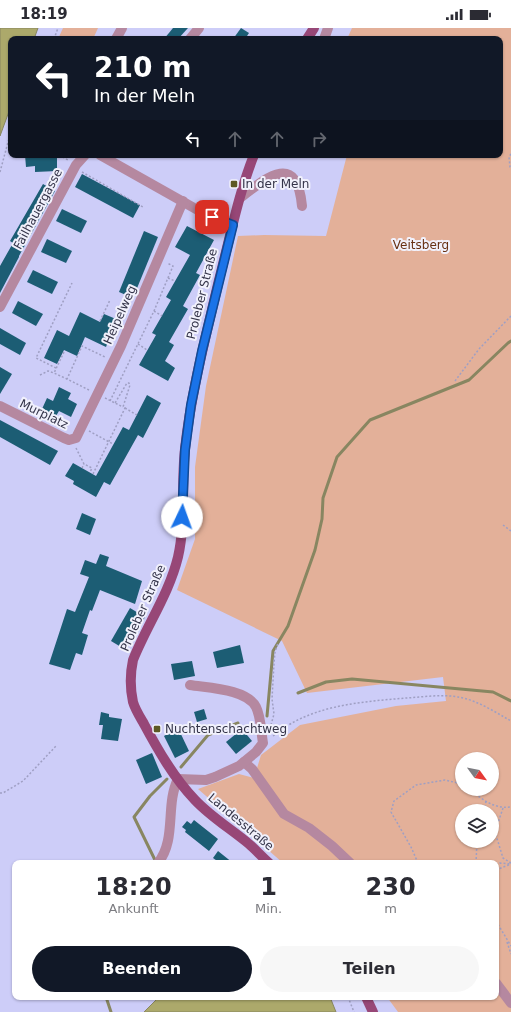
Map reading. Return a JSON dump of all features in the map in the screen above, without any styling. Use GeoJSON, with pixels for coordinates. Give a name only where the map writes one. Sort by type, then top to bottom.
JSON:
{"type":"FeatureCollection","features":[{"type":"Feature","properties":{"kind":"main road","name":"Proleber Straße"},"geometry":{"type":"LineString","coordinates":[[196,801],[178,779],[150,734],[134,703],[131,691],[131,669],[137,650],[170,582],[178,556],[184,504],[185,450],[189,416],[202,351],[233,225],[253,158]]}},
{"type":"Feature","properties":{"kind":"main road","name":"Landesstraße"},"geometry":{"type":"LineString","coordinates":[[196,801],[265,860]]}},
{"type":"Feature","properties":{"kind":"main road"},"geometry":{"type":"LineString","coordinates":[[367,1000],[373,1012]]}},
{"type":"Feature","properties":{"kind":"street"},"geometry":{"type":"LineString","coordinates":[[192,36],[199,28]]}},
{"type":"Feature","properties":{"kind":"street","name":"Failhauergasse"},"geometry":{"type":"LineString","coordinates":[[0,307],[76,165],[82,158]]}},
{"type":"Feature","properties":{"kind":"street"},"geometry":{"type":"LineString","coordinates":[[106,158],[203,212],[233,225]]}},
{"type":"Feature","properties":{"kind":"street"},"geometry":{"type":"LineString","coordinates":[[119,165],[122,158]]}},
{"type":"Feature","properties":{"kind":"street"},"geometry":{"type":"LineString","coordinates":[[240,198],[265,179],[273,175],[286,174],[295,180],[299,186],[302,206]]}},
{"type":"Feature","properties":{"kind":"street","name":"Heipelweg"},"geometry":{"type":"LineString","coordinates":[[75,439],[83,427],[114,361],[183,201]]}},
{"type":"Feature","properties":{"kind":"street","name":"Murplatz"},"geometry":{"type":"LineString","coordinates":[[0,406],[64,438],[75,439]]}},
{"type":"Feature","properties":{"kind":"street"},"geometry":{"type":"LineString","coordinates":[[160,860],[169,840],[172,796],[178,779],[206,780],[215,777],[244,762],[256,752],[263,743],[259,715],[256,706],[249,698],[239,694],[190,685]]}},
{"type":"Feature","properties":{"kind":"street"},"geometry":{"type":"LineString","coordinates":[[244,762],[252,769],[284,814],[309,828],[347,860]]}},
{"type":"Feature","properties":{"kind":"street"},"geometry":{"type":"LineString","coordinates":[[499,987],[511,1003]]}},
{"type":"Feature","properties":{"kind":"path"},"geometry":{"type":"LineString","coordinates":[[0,172],[8,142]]}},
{"type":"Feature","properties":{"kind":"path"},"geometry":{"type":"LineString","coordinates":[[511,154],[509,158],[511,168]]}},
{"type":"Feature","properties":{"kind":"path"},"geometry":{"type":"LineString","coordinates":[[87,174],[143,207]]}},
{"type":"Feature","properties":{"kind":"path"},"geometry":{"type":"LineString","coordinates":[[110,401],[154,311],[173,266],[158,259]]}},
{"type":"Feature","properties":{"kind":"path"},"geometry":{"type":"LineString","coordinates":[[168,278],[175,281]]}},
{"type":"Feature","properties":{"kind":"path"},"geometry":{"type":"LineString","coordinates":[[56,368],[36,358],[72,283]]}},
{"type":"Feature","properties":{"kind":"path"},"geometry":{"type":"LineString","coordinates":[[100,321],[110,300]]}},
{"type":"Feature","properties":{"kind":"path"},"geometry":{"type":"LineString","coordinates":[[154,311],[162,316]]}},
{"type":"Feature","properties":{"kind":"path"},"geometry":{"type":"LineString","coordinates":[[455,381],[479,349],[511,316]]}},
{"type":"Feature","properties":{"kind":"path"},"geometry":{"type":"LineString","coordinates":[[138,344],[147,350]]}},
{"type":"Feature","properties":{"kind":"path"},"geometry":{"type":"LineString","coordinates":[[67,379],[82,346],[114,361]]}},
{"type":"Feature","properties":{"kind":"path"},"geometry":{"type":"LineString","coordinates":[[54,373],[64,352]]}},
{"type":"Feature","properties":{"kind":"path"},"geometry":{"type":"LineString","coordinates":[[40,375],[48,370],[98,394]]}},
{"type":"Feature","properties":{"kind":"path"},"geometry":{"type":"LineString","coordinates":[[93,474],[124,408],[130,385],[127,383],[115,403],[124,408],[137,415]]}},
{"type":"Feature","properties":{"kind":"path"},"geometry":{"type":"LineString","coordinates":[[83,427],[113,444]]}},
{"type":"Feature","properties":{"kind":"path"},"geometry":{"type":"LineString","coordinates":[[75,439],[84,464],[92,468],[90,472]]}},
{"type":"Feature","properties":{"kind":"path"},"geometry":{"type":"LineString","coordinates":[[82,468],[84,464]]}},
{"type":"Feature","properties":{"kind":"path"},"geometry":{"type":"LineString","coordinates":[[502,525],[511,531]]}},
{"type":"Feature","properties":{"kind":"path"},"geometry":{"type":"LineString","coordinates":[[270,729],[274,714],[272,699],[274,662],[278,643]]}},
{"type":"Feature","properties":{"kind":"path"},"geometry":{"type":"LineString","coordinates":[[263,743],[294,722],[314,713],[336,706],[360,702],[434,696],[458,697],[476,703],[511,721]]}},
{"type":"Feature","properties":{"kind":"path"},"geometry":{"type":"LineString","coordinates":[[0,793],[3,793],[23,781],[56,746]]}},
{"type":"Feature","properties":{"kind":"path"},"geometry":{"type":"LineString","coordinates":[[417,860],[391,812],[394,801],[416,785],[445,780],[455,782]]}},
{"type":"Feature","properties":{"kind":"path"},"geometry":{"type":"LineString","coordinates":[[479,796],[502,808],[511,807]]}},
{"type":"Feature","properties":{"kind":"path"},"geometry":{"type":"LineString","coordinates":[[502,808],[495,832],[503,858],[511,864]]}},
{"type":"Feature","properties":{"kind":"path"},"geometry":{"type":"LineString","coordinates":[[476,860],[477,848]]}},
{"type":"Feature","properties":{"kind":"path"},"geometry":{"type":"LineString","coordinates":[[499,863],[511,864]]}},
{"type":"Feature","properties":{"kind":"path"},"geometry":{"type":"LineString","coordinates":[[499,869],[511,864]]}},
{"type":"Feature","properties":{"kind":"path"},"geometry":{"type":"LineString","coordinates":[[499,925],[511,946]]}},
{"type":"Feature","properties":{"kind":"path"},"geometry":{"type":"LineString","coordinates":[[507,940],[511,954]]}},
{"type":"Feature","properties":{"kind":"path"},"geometry":{"type":"LineString","coordinates":[[349,1000],[354,1012]]}},
{"type":"Feature","properties":{"kind":"green space"},"geometry":{"type":"Polygon","coordinates":[[[63,28],[98,28],[94,36],[59,36],[63,28]]]}},
{"type":"Feature","properties":{"kind":"green space","name":"Veitsberg"},"geometry":{"type":"Polygon","coordinates":[[[352,28],[511,28],[511,1012],[398,1012],[389,1000],[499,1000],[499,860],[280,860],[198,789],[239,774],[254,778],[261,755],[300,725],[396,706],[446,701],[443,677],[307,693],[282,641],[177,590],[195,539],[195,467],[206,386],[238,236],[326,236],[346,158],[503,158],[503,36],[348,36],[352,28]]]}},
{"type":"Feature","properties":{"kind":"shaded area"},"geometry":{"type":"Polygon","coordinates":[[[0,28],[38,28],[35,36],[8,36],[8,114],[0,136],[0,28]]]}},
{"type":"Feature","properties":{"kind":"shaded area"},"geometry":{"type":"Polygon","coordinates":[[[156,1000],[331,1000],[336,1012],[144,1012],[156,1000]]]}},
{"type":"Feature","properties":{"kind":"building"},"geometry":{"type":"Polygon","coordinates":[[[173,28],[188,28],[181,36],[166,36],[173,28]]]}},
{"type":"Feature","properties":{"kind":"building"},"geometry":{"type":"Polygon","coordinates":[[[241,28],[249,33],[247,36],[235,36],[241,28]]]}},
{"type":"Feature","properties":{"kind":"building"},"geometry":{"type":"Polygon","coordinates":[[[25,158],[57,158],[57,171],[35,172],[35,166],[26,167],[25,158]]]}},
{"type":"Feature","properties":{"kind":"building"},"geometry":{"type":"Polygon","coordinates":[[[82,174],[140,205],[133,218],[75,187],[82,174]]]}},
{"type":"Feature","properties":{"kind":"building"},"geometry":{"type":"Polygon","coordinates":[[[43,184],[55,191],[0,293],[0,266],[13,243],[10,241],[43,184]]]}},
{"type":"Feature","properties":{"kind":"building"},"geometry":{"type":"Polygon","coordinates":[[[62,209],[87,221],[81,233],[56,221],[62,209]]]}},
{"type":"Feature","properties":{"kind":"building"},"geometry":{"type":"Polygon","coordinates":[[[187,226],[214,240],[196,273],[200,275],[183,306],[188,309],[169,342],[174,345],[165,361],[175,368],[168,381],[139,365],[156,335],[152,333],[171,300],[166,297],[190,255],[175,247],[187,226]]]}},
{"type":"Feature","properties":{"kind":"building"},"geometry":{"type":"Polygon","coordinates":[[[144,231],[158,237],[133,298],[119,292],[144,231]]]}},
{"type":"Feature","properties":{"kind":"building"},"geometry":{"type":"Polygon","coordinates":[[[47,239],[72,251],[66,263],[41,252],[47,239]]]}},
{"type":"Feature","properties":{"kind":"building"},"geometry":{"type":"Polygon","coordinates":[[[33,270],[58,282],[52,294],[27,282],[33,270]]]}},
{"type":"Feature","properties":{"kind":"building"},"geometry":{"type":"Polygon","coordinates":[[[18,301],[43,314],[36,326],[12,313],[18,301]]]}},
{"type":"Feature","properties":{"kind":"building"},"geometry":{"type":"Polygon","coordinates":[[[80,312],[100,322],[104,314],[116,319],[107,338],[109,339],[106,347],[85,337],[77,356],[64,350],[57,364],[44,358],[57,330],[69,336],[80,312]]]}},
{"type":"Feature","properties":{"kind":"building"},"geometry":{"type":"Polygon","coordinates":[[[0,328],[26,343],[20,355],[0,344],[0,328]]]}},
{"type":"Feature","properties":{"kind":"building"},"geometry":{"type":"Polygon","coordinates":[[[0,367],[12,374],[0,394],[0,367]]]}},
{"type":"Feature","properties":{"kind":"building"},"geometry":{"type":"Polygon","coordinates":[[[59,387],[71,393],[68,399],[77,404],[71,417],[59,411],[56,416],[42,409],[47,398],[53,401],[59,387]]]}},
{"type":"Feature","properties":{"kind":"building"},"geometry":{"type":"Polygon","coordinates":[[[147,395],[161,403],[143,438],[138,435],[110,485],[104,482],[96,497],[73,484],[74,481],[65,476],[73,463],[96,476],[123,427],[129,430],[147,395]]]}},
{"type":"Feature","properties":{"kind":"building"},"geometry":{"type":"Polygon","coordinates":[[[0,420],[58,451],[50,465],[0,437],[0,420]]]}},
{"type":"Feature","properties":{"kind":"building"},"geometry":{"type":"Polygon","coordinates":[[[82,513],[96,519],[90,535],[76,529],[82,513]]]}},
{"type":"Feature","properties":{"kind":"building"},"geometry":{"type":"Polygon","coordinates":[[[100,554],[109,557],[106,566],[142,581],[135,604],[100,590],[92,611],[90,610],[82,633],[88,635],[82,655],[76,653],[70,670],[49,664],[67,609],[75,612],[89,577],[80,574],[85,560],[96,564],[100,554]]]}},
{"type":"Feature","properties":{"kind":"building"},"geometry":{"type":"Polygon","coordinates":[[[130,608],[145,617],[126,650],[111,641],[130,608]]]}},
{"type":"Feature","properties":{"kind":"building"},"geometry":{"type":"Polygon","coordinates":[[[240,645],[244,663],[217,668],[213,652],[240,645]]]}},
{"type":"Feature","properties":{"kind":"building"},"geometry":{"type":"Polygon","coordinates":[[[192,661],[195,676],[174,680],[171,664],[192,661]]]}},
{"type":"Feature","properties":{"kind":"building"},"geometry":{"type":"Polygon","coordinates":[[[204,709],[207,719],[197,722],[194,712],[204,709]]]}},
{"type":"Feature","properties":{"kind":"building"},"geometry":{"type":"Polygon","coordinates":[[[101,712],[109,714],[109,717],[122,719],[118,741],[101,739],[103,725],[99,725],[101,712]]]}},
{"type":"Feature","properties":{"kind":"building"},"geometry":{"type":"Polygon","coordinates":[[[178,728],[189,751],[175,758],[164,736],[178,728]]]}},
{"type":"Feature","properties":{"kind":"building"},"geometry":{"type":"Polygon","coordinates":[[[242,729],[252,741],[236,754],[226,742],[242,729]]]}},
{"type":"Feature","properties":{"kind":"building"},"geometry":{"type":"Polygon","coordinates":[[[152,753],[162,777],[146,784],[136,760],[152,753]]]}},
{"type":"Feature","properties":{"kind":"building"},"geometry":{"type":"Polygon","coordinates":[[[194,820],[218,839],[209,851],[185,832],[186,830],[182,827],[187,821],[191,824],[194,820]]]}},
{"type":"Feature","properties":{"kind":"building"},"geometry":{"type":"Polygon","coordinates":[[[218,851],[229,860],[216,860],[213,858],[218,851]]]}},
{"type":"Feature","properties":{"kind":"waterway"},"geometry":{"type":"LineString","coordinates":[[267,716],[273,651],[288,626],[315,550],[322,519],[323,498],[337,457],[370,420],[469,380],[511,341]]}},
{"type":"Feature","properties":{"kind":"waterway"},"geometry":{"type":"LineString","coordinates":[[298,693],[326,682],[352,679],[493,692],[511,701]]}},
{"type":"Feature","properties":{"kind":"waterway"},"geometry":{"type":"LineString","coordinates":[[181,767],[208,735],[238,723]]}},
{"type":"Feature","properties":{"kind":"waterway"},"geometry":{"type":"LineString","coordinates":[[155,860],[134,817],[150,796],[167,779]]}},
{"type":"Feature","properties":{"kind":"waterway"},"geometry":{"type":"LineString","coordinates":[[107,1000],[111,1012]]}},
{"type":"Feature","properties":{"kind":"place","name":"In der Meln"},"geometry":{"type":"Point","coordinates":[234,184]}},
{"type":"Feature","properties":{"kind":"place","name":"Nuchtenschachtweg"},"geometry":{"type":"Point","coordinates":[157,729]}},
{"type":"Feature","properties":{"kind":"route"},"geometry":{"type":"LineString","coordinates":[[182,517],[184,504],[185,450],[189,416],[202,351],[233,225],[212,217]]}}]}
